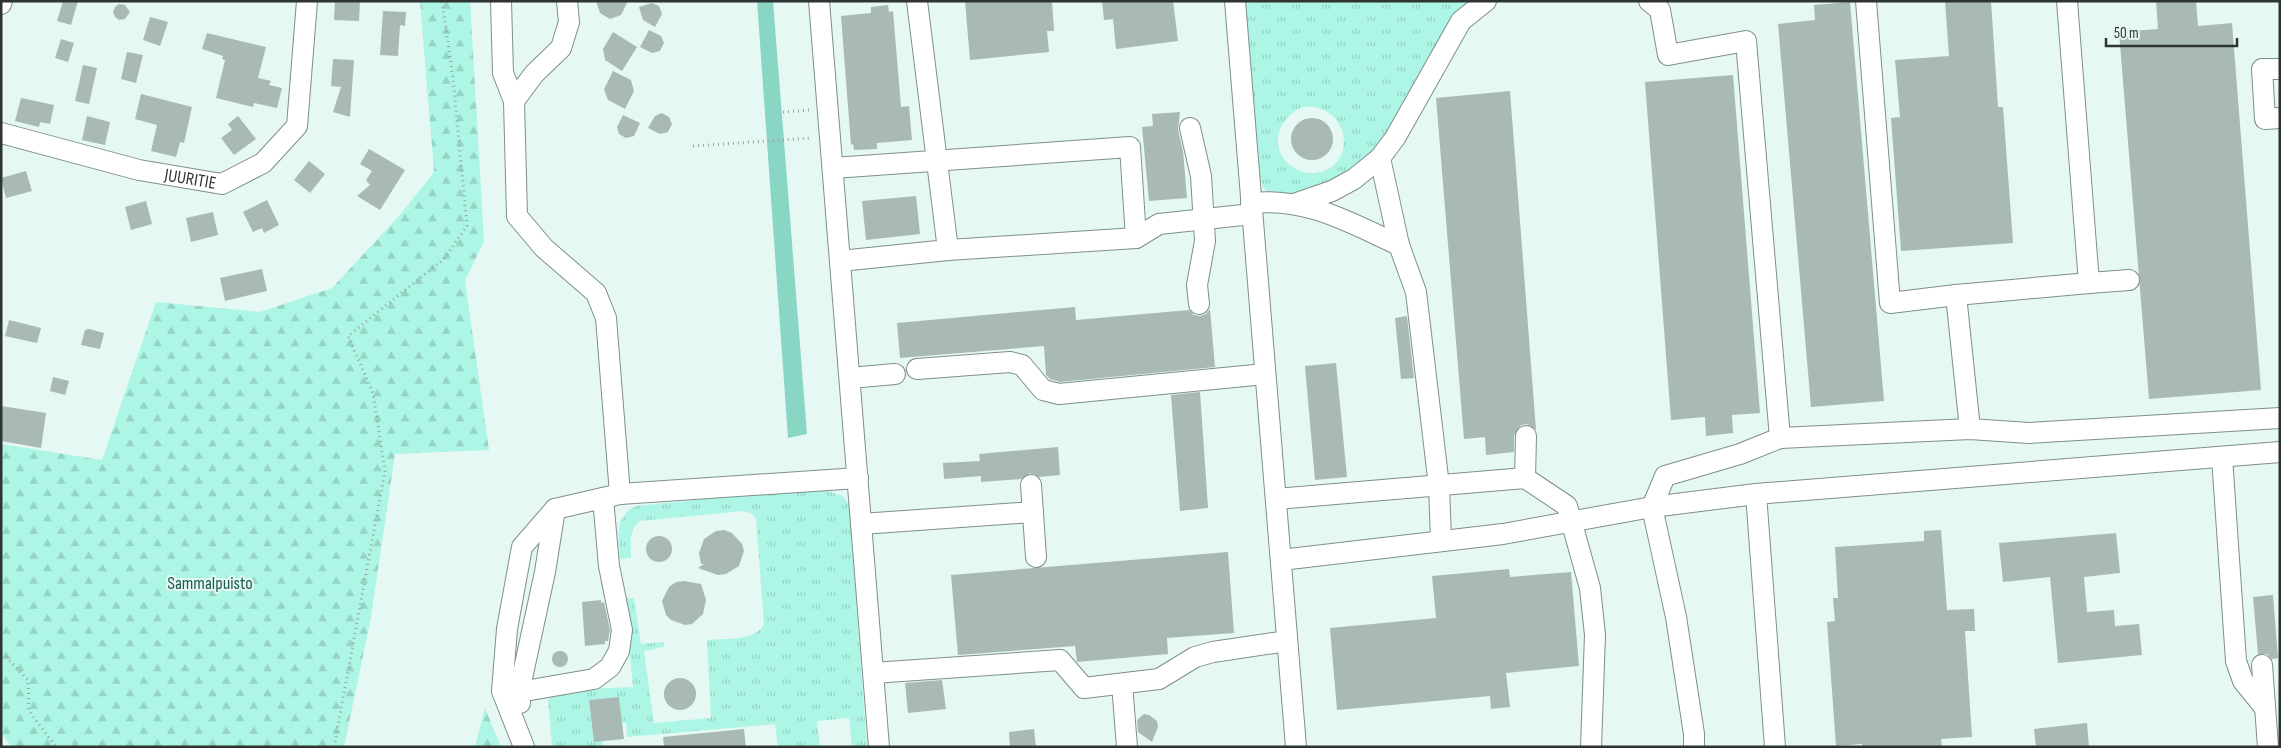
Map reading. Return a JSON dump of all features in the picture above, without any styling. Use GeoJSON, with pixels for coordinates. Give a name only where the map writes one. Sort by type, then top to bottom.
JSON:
{"type":"FeatureCollection","features":[{"type":"Feature","properties":{"kind":"street","name":"JUURITIE"},"geometry":{"type":"LineString","coordinates":[[1,133],[139,170],[222,184],[263,163],[297,126],[307,1]]}},
{"type":"Feature","properties":{"kind":"street"},"geometry":{"type":"LineString","coordinates":[[501,1],[503,73],[514,101],[517,216],[544,248],[596,294],[606,318],[612,496],[609,566],[622,630],[619,651],[610,667],[594,679],[519,692]]}},
{"type":"Feature","properties":{"kind":"street"},"geometry":{"type":"LineString","coordinates":[[514,101],[534,74],[561,48],[569,22],[567,1]]}},
{"type":"Feature","properties":{"kind":"street"},"geometry":{"type":"LineString","coordinates":[[819,1],[879,747]]}},
{"type":"Feature","properties":{"kind":"street"},"geometry":{"type":"LineString","coordinates":[[917,1],[948,250]]}},
{"type":"Feature","properties":{"kind":"street"},"geometry":{"type":"LineString","coordinates":[[1235,1],[1296,747]]}},
{"type":"Feature","properties":{"kind":"street"},"geometry":{"type":"LineString","coordinates":[[1297,203],[1332,191],[1354,179],[1380,158],[1396,138],[1461,21],[1486,1]]}},
{"type":"Feature","properties":{"kind":"street"},"geometry":{"type":"LineString","coordinates":[[1649,1],[1660,10],[1668,55],[1746,41],[1780,438]]}},
{"type":"Feature","properties":{"kind":"street"},"geometry":{"type":"LineString","coordinates":[[1866,1],[1890,303],[1956,295],[2129,280]]}},
{"type":"Feature","properties":{"kind":"street"},"geometry":{"type":"LineString","coordinates":[[2067,1],[2089,283]]}},
{"type":"Feature","properties":{"kind":"street"},"geometry":{"type":"LineString","coordinates":[[2280,69],[2262,70],[2265,119],[2280,118]]}},
{"type":"Feature","properties":{"kind":"street"},"geometry":{"type":"LineString","coordinates":[[1190,128],[1202,176],[1205,241],[1196,285],[1199,304]]}},
{"type":"Feature","properties":{"kind":"street"},"geometry":{"type":"LineString","coordinates":[[833,168],[937,159],[1130,147],[1136,238]]}},
{"type":"Feature","properties":{"kind":"street"},"geometry":{"type":"LineString","coordinates":[[1380,158],[1399,246],[1416,292],[1439,486],[1440,540]]}},
{"type":"Feature","properties":{"kind":"street"},"geometry":{"type":"LineString","coordinates":[[840,261],[948,250],[1136,238],[1159,224],[1204,219],[1252,209],[1270,201],[1297,203],[1321,210],[1399,246]]}},
{"type":"Feature","properties":{"kind":"street"},"geometry":{"type":"LineString","coordinates":[[1956,295],[1970,429]]}},
{"type":"Feature","properties":{"kind":"street"},"geometry":{"type":"LineString","coordinates":[[917,369],[1010,362],[1022,365],[1043,390],[1059,394],[1265,374]]}},
{"type":"Feature","properties":{"kind":"street"},"geometry":{"type":"LineString","coordinates":[[850,378],[895,374]]}},
{"type":"Feature","properties":{"kind":"street"},"geometry":{"type":"LineString","coordinates":[[1694,747],[1694,734],[1676,617],[1652,507],[1665,476],[1740,454],[1780,438],[1970,429],[2029,433],[2280,418]]}},
{"type":"Feature","properties":{"kind":"street"},"geometry":{"type":"LineString","coordinates":[[1525,478],[1526,436]]}},
{"type":"Feature","properties":{"kind":"street"},"geometry":{"type":"LineString","coordinates":[[1281,560],[1503,534],[1652,507],[1756,494],[2280,452]]}},
{"type":"Feature","properties":{"kind":"street"},"geometry":{"type":"LineString","coordinates":[[2222,457],[2236,661],[2243,681],[2266,708]]}},
{"type":"Feature","properties":{"kind":"street"},"geometry":{"type":"LineString","coordinates":[[524,747],[502,691],[507,629],[522,547],[555,509],[612,496],[858,478]]}},
{"type":"Feature","properties":{"kind":"street"},"geometry":{"type":"LineString","coordinates":[[1276,499],[1525,478],[1567,506],[1590,588],[1595,635],[1591,747]]}},
{"type":"Feature","properties":{"kind":"street"},"geometry":{"type":"LineString","coordinates":[[1031,485],[1036,557]]}},
{"type":"Feature","properties":{"kind":"street"},"geometry":{"type":"LineString","coordinates":[[1756,494],[1775,747]]}},
{"type":"Feature","properties":{"kind":"street"},"geometry":{"type":"LineString","coordinates":[[524,747],[519,692],[546,572],[555,509]]}},
{"type":"Feature","properties":{"kind":"street"},"geometry":{"type":"LineString","coordinates":[[861,524],[1033,512]]}},
{"type":"Feature","properties":{"kind":"street"},"geometry":{"type":"LineString","coordinates":[[873,673],[1060,660],[1084,688],[1158,679],[1196,657],[1213,652],[1287,641]]}},
{"type":"Feature","properties":{"kind":"street"},"geometry":{"type":"LineString","coordinates":[[2262,665],[2268,747]]}},
{"type":"Feature","properties":{"kind":"street"},"geometry":{"type":"LineString","coordinates":[[1122,684],[1127,747]]}},
{"type":"Feature","properties":{"kind":"path"},"geometry":{"type":"LineString","coordinates":[[334,747],[385,471],[372,393],[348,336],[444,258],[467,226],[453,78],[442,1]]}},
{"type":"Feature","properties":{"kind":"path"},"geometry":{"type":"LineString","coordinates":[[783,112],[828,109]]}},
{"type":"Feature","properties":{"kind":"path"},"geometry":{"type":"LineString","coordinates":[[693,146],[800,138]]}},
{"type":"Feature","properties":{"kind":"path"},"geometry":{"type":"LineString","coordinates":[[1,656],[6,657],[28,680],[28,711],[56,747]]}},
{"type":"Feature","properties":{"kind":"green space","name":"Sammalpuisto"},"geometry":{"type":"Polygon","coordinates":[[[420,1],[470,1],[484,241],[465,281],[489,450],[395,454],[371,617],[344,747],[12,747],[1,733],[1,444],[102,460],[156,302],[260,312],[332,288],[400,215],[434,172],[420,1]]]}},
{"type":"Feature","properties":{"kind":"green space"},"geometry":{"type":"Polygon","coordinates":[[[1244,1],[1477,1],[1394,132],[1352,174],[1300,195],[1269,193],[1263,187],[1258,170],[1244,1]],[[1303,107],[1295,111],[1288,117],[1279,133],[1279,150],[1283,158],[1293,167],[1305,172],[1315,173],[1329,169],[1338,160],[1343,149],[1344,137],[1340,125],[1332,115],[1319,108],[1303,107]]]}},
{"type":"Feature","properties":{"kind":"green space"},"geometry":{"type":"Polygon","coordinates":[[[817,488],[843,496],[849,505],[867,747],[852,747],[849,718],[817,721],[820,747],[778,747],[775,724],[627,737],[626,723],[622,722],[619,697],[589,700],[594,742],[602,741],[603,747],[552,747],[548,700],[554,693],[563,690],[633,687],[624,598],[634,598],[641,644],[664,642],[664,647],[644,651],[654,723],[711,718],[707,640],[745,637],[753,634],[764,625],[756,519],[752,514],[744,511],[640,521],[632,533],[631,558],[620,559],[619,528],[629,510],[636,506],[817,488]]]}},
{"type":"Feature","properties":{"kind":"green space"},"geometry":{"type":"Polygon","coordinates":[[[485,708],[501,747],[475,747],[485,708]]]}},
{"type":"Feature","properties":{"kind":"shaded area"},"geometry":{"type":"Polygon","coordinates":[[[757,1],[773,1],[807,434],[788,438],[757,1]]]}},
{"type":"Feature","properties":{"kind":"building"},"geometry":{"type":"Polygon","coordinates":[[[63,1],[78,1],[71,25],[57,21],[63,1]]]}},
{"type":"Feature","properties":{"kind":"building"},"geometry":{"type":"Polygon","coordinates":[[[335,1],[360,1],[359,21],[334,20],[335,1]]]}},
{"type":"Feature","properties":{"kind":"building"},"geometry":{"type":"Polygon","coordinates":[[[596,1],[628,1],[621,15],[610,19],[600,13],[596,1]]]}},
{"type":"Feature","properties":{"kind":"building"},"geometry":{"type":"Polygon","coordinates":[[[965,1],[1052,1],[1054,31],[1047,31],[1049,52],[970,60],[965,1]]]}},
{"type":"Feature","properties":{"kind":"building"},"geometry":{"type":"Polygon","coordinates":[[[1102,1],[1173,1],[1178,41],[1116,49],[1113,19],[1104,20],[1102,1]]]}},
{"type":"Feature","properties":{"kind":"building"},"geometry":{"type":"Polygon","coordinates":[[[1945,1],[1991,1],[1998,107],[2003,107],[2013,243],[1901,251],[1891,118],[1900,117],[1895,60],[1949,56],[1945,1]]]}},
{"type":"Feature","properties":{"kind":"building"},"geometry":{"type":"Polygon","coordinates":[[[2156,1],[2196,1],[2198,26],[2232,23],[2261,390],[2149,399],[2119,32],[2158,29],[2156,1]]]}},
{"type":"Feature","properties":{"kind":"building"},"geometry":{"type":"Polygon","coordinates":[[[1850,2],[1884,401],[1811,407],[1778,24],[1815,20],[1814,5],[1850,2]]]}},
{"type":"Feature","properties":{"kind":"building"},"geometry":{"type":"Polygon","coordinates":[[[652,3],[659,6],[662,14],[655,27],[643,20],[639,7],[652,3]]]}},
{"type":"Feature","properties":{"kind":"building"},"geometry":{"type":"Polygon","coordinates":[[[119,4],[125,5],[130,12],[125,19],[119,20],[113,12],[119,4]]]}},
{"type":"Feature","properties":{"kind":"building"},"geometry":{"type":"Polygon","coordinates":[[[888,5],[889,12],[893,11],[901,107],[909,106],[912,140],[877,143],[877,149],[854,150],[853,144],[851,145],[841,16],[871,13],[871,7],[888,5]]]}},
{"type":"Feature","properties":{"kind":"building"},"geometry":{"type":"Polygon","coordinates":[[[383,11],[406,12],[405,26],[400,25],[398,56],[380,55],[383,11]]]}},
{"type":"Feature","properties":{"kind":"building"},"geometry":{"type":"Polygon","coordinates":[[[150,17],[168,22],[160,46],[143,40],[150,17]]]}},
{"type":"Feature","properties":{"kind":"building"},"geometry":{"type":"Polygon","coordinates":[[[649,30],[661,36],[664,43],[660,51],[652,53],[640,47],[649,30]]]}},
{"type":"Feature","properties":{"kind":"building"},"geometry":{"type":"Polygon","coordinates":[[[613,32],[637,47],[622,71],[605,60],[603,49],[613,32]]]}},
{"type":"Feature","properties":{"kind":"building"},"geometry":{"type":"Polygon","coordinates":[[[207,33],[266,47],[258,78],[271,81],[269,85],[282,88],[277,108],[254,103],[253,107],[216,98],[225,60],[222,59],[223,56],[202,49],[207,33]]]}},
{"type":"Feature","properties":{"kind":"building"},"geometry":{"type":"Polygon","coordinates":[[[61,39],[74,43],[68,62],[55,58],[61,39]]]}},
{"type":"Feature","properties":{"kind":"building"},"geometry":{"type":"Polygon","coordinates":[[[127,52],[143,55],[136,83],[121,79],[127,52]]]}},
{"type":"Feature","properties":{"kind":"building"},"geometry":{"type":"Polygon","coordinates":[[[333,59],[354,60],[350,117],[333,112],[341,87],[331,86],[333,59]]]}},
{"type":"Feature","properties":{"kind":"building"},"geometry":{"type":"Polygon","coordinates":[[[83,65],[97,68],[89,104],[75,101],[83,65]]]}},
{"type":"Feature","properties":{"kind":"building"},"geometry":{"type":"Polygon","coordinates":[[[613,71],[631,80],[634,91],[625,109],[608,100],[604,89],[613,71]]]}},
{"type":"Feature","properties":{"kind":"building"},"geometry":{"type":"Polygon","coordinates":[[[1733,75],[1760,413],[1732,415],[1733,433],[1706,436],[1705,417],[1671,420],[1645,82],[1733,75]]]}},
{"type":"Feature","properties":{"kind":"building"},"geometry":{"type":"Polygon","coordinates":[[[1510,91],[1536,430],[1527,424],[1521,425],[1514,435],[1514,452],[1486,455],[1485,437],[1464,439],[1436,98],[1510,91]]]}},
{"type":"Feature","properties":{"kind":"building"},"geometry":{"type":"Polygon","coordinates":[[[141,94],[192,107],[184,143],[180,142],[176,157],[151,151],[157,125],[135,119],[141,94]]]}},
{"type":"Feature","properties":{"kind":"building"},"geometry":{"type":"Polygon","coordinates":[[[21,98],[54,105],[50,124],[40,122],[39,127],[15,121],[21,98]]]}},
{"type":"Feature","properties":{"kind":"building"},"geometry":{"type":"Polygon","coordinates":[[[1180,112],[1178,130],[1183,151],[1187,198],[1149,201],[1142,127],[1153,126],[1152,114],[1180,112]]]}},
{"type":"Feature","properties":{"kind":"building"},"geometry":{"type":"Polygon","coordinates":[[[662,113],[669,117],[672,124],[668,132],[660,134],[648,128],[655,116],[662,113]]]}},
{"type":"Feature","properties":{"kind":"building"},"geometry":{"type":"Polygon","coordinates":[[[623,115],[640,123],[634,136],[626,138],[619,134],[617,127],[623,115]]]}},
{"type":"Feature","properties":{"kind":"building"},"geometry":{"type":"Polygon","coordinates":[[[87,116],[110,122],[105,145],[82,140],[87,116]]]}},
{"type":"Feature","properties":{"kind":"building"},"geometry":{"type":"Polygon","coordinates":[[[238,116],[256,139],[234,155],[221,138],[232,130],[228,124],[238,116]]]}},
{"type":"Feature","properties":{"kind":"building"},"geometry":{"type":"Polygon","coordinates":[[[1312,118],[1327,124],[1333,139],[1327,154],[1312,160],[1297,154],[1291,139],[1297,124],[1312,118]]]}},
{"type":"Feature","properties":{"kind":"building"},"geometry":{"type":"Polygon","coordinates":[[[369,149],[405,170],[380,210],[357,196],[370,185],[366,180],[372,171],[360,164],[369,149]]]}},
{"type":"Feature","properties":{"kind":"building"},"geometry":{"type":"Polygon","coordinates":[[[309,161],[325,174],[310,193],[294,180],[309,161]]]}},
{"type":"Feature","properties":{"kind":"building"},"geometry":{"type":"Polygon","coordinates":[[[26,171],[32,191],[6,198],[1,178],[26,171]]]}},
{"type":"Feature","properties":{"kind":"building"},"geometry":{"type":"Polygon","coordinates":[[[916,196],[920,234],[866,240],[862,201],[916,196]]]}},
{"type":"Feature","properties":{"kind":"building"},"geometry":{"type":"Polygon","coordinates":[[[267,200],[279,225],[264,233],[262,228],[253,232],[243,212],[267,200]]]}},
{"type":"Feature","properties":{"kind":"building"},"geometry":{"type":"Polygon","coordinates":[[[146,201],[152,224],[131,230],[125,207],[146,201]]]}},
{"type":"Feature","properties":{"kind":"building"},"geometry":{"type":"Polygon","coordinates":[[[213,212],[218,235],[191,242],[186,218],[213,212]]]}},
{"type":"Feature","properties":{"kind":"building"},"geometry":{"type":"Polygon","coordinates":[[[262,269],[267,291],[225,301],[220,278],[262,269]]]}},
{"type":"Feature","properties":{"kind":"building"},"geometry":{"type":"Polygon","coordinates":[[[1075,307],[1076,320],[1189,310],[1194,315],[1200,316],[1206,314],[1210,309],[1215,367],[1060,382],[1050,379],[1046,375],[1044,346],[900,358],[897,323],[1075,307]]]}},
{"type":"Feature","properties":{"kind":"building"},"geometry":{"type":"Polygon","coordinates":[[[1407,316],[1414,378],[1401,379],[1395,318],[1407,316]]]}},
{"type":"Feature","properties":{"kind":"building"},"geometry":{"type":"Polygon","coordinates":[[[9,320],[41,328],[37,343],[5,336],[9,320]]]}},
{"type":"Feature","properties":{"kind":"building"},"geometry":{"type":"Polygon","coordinates":[[[89,329],[104,333],[100,349],[81,345],[85,330],[89,329]]]}},
{"type":"Feature","properties":{"kind":"building"},"geometry":{"type":"Polygon","coordinates":[[[1336,363],[1347,477],[1315,480],[1305,366],[1336,363]]]}},
{"type":"Feature","properties":{"kind":"building"},"geometry":{"type":"Polygon","coordinates":[[[53,377],[69,381],[65,395],[50,391],[53,377]]]}},
{"type":"Feature","properties":{"kind":"building"},"geometry":{"type":"Polygon","coordinates":[[[1200,392],[1208,508],[1180,511],[1171,395],[1200,392]]]}},
{"type":"Feature","properties":{"kind":"building"},"geometry":{"type":"Polygon","coordinates":[[[1,406],[46,413],[41,448],[1,441],[1,406]]]}},
{"type":"Feature","properties":{"kind":"building"},"geometry":{"type":"Polygon","coordinates":[[[1058,447],[1060,475],[1039,477],[1030,473],[1021,479],[981,482],[981,476],[944,479],[943,463],[980,461],[979,454],[1058,447]]]}},
{"type":"Feature","properties":{"kind":"building"},"geometry":{"type":"Polygon","coordinates":[[[724,530],[732,533],[742,544],[744,551],[739,566],[726,574],[718,575],[698,568],[704,564],[701,564],[699,553],[704,539],[716,531],[724,530]]]}},
{"type":"Feature","properties":{"kind":"building"},"geometry":{"type":"Polygon","coordinates":[[[1941,530],[1947,610],[1974,609],[1975,631],[1965,631],[1972,737],[1941,739],[1942,747],[1862,747],[1862,744],[1836,746],[1827,622],[1835,621],[1833,598],[1838,598],[1835,547],[1924,541],[1924,531],[1941,530]]]}},
{"type":"Feature","properties":{"kind":"building"},"geometry":{"type":"Polygon","coordinates":[[[2116,533],[2120,573],[2084,577],[2087,612],[2114,610],[2115,626],[2139,624],[2142,655],[2058,663],[2050,577],[2003,582],[1999,543],[2116,533]]]}},
{"type":"Feature","properties":{"kind":"building"},"geometry":{"type":"Polygon","coordinates":[[[659,536],[668,540],[672,549],[668,558],[659,562],[650,558],[646,549],[650,540],[659,536]]]}},
{"type":"Feature","properties":{"kind":"building"},"geometry":{"type":"Polygon","coordinates":[[[1228,552],[1234,633],[1167,638],[1168,654],[1077,662],[1075,646],[958,655],[951,575],[1228,552]]]}},
{"type":"Feature","properties":{"kind":"building"},"geometry":{"type":"Polygon","coordinates":[[[1509,569],[1510,577],[1571,572],[1579,666],[1506,673],[1510,707],[1491,709],[1490,696],[1337,710],[1330,628],[1436,618],[1432,576],[1509,569]]]}},
{"type":"Feature","properties":{"kind":"building"},"geometry":{"type":"Polygon","coordinates":[[[684,581],[701,584],[706,600],[703,614],[692,624],[685,625],[671,620],[666,615],[662,601],[669,587],[676,582],[684,581]]]}},
{"type":"Feature","properties":{"kind":"building"},"geometry":{"type":"Polygon","coordinates":[[[2273,595],[2278,658],[2272,659],[2267,654],[2258,654],[2253,597],[2273,595]]]}},
{"type":"Feature","properties":{"kind":"building"},"geometry":{"type":"Polygon","coordinates":[[[601,600],[601,603],[604,602],[610,630],[608,641],[605,641],[605,644],[585,646],[582,602],[601,600]]]}},
{"type":"Feature","properties":{"kind":"building"},"geometry":{"type":"Polygon","coordinates":[[[557,651],[563,651],[568,656],[566,665],[557,667],[552,662],[552,656],[557,651]]]}},
{"type":"Feature","properties":{"kind":"building"},"geometry":{"type":"Polygon","coordinates":[[[680,678],[691,683],[696,694],[691,705],[680,710],[669,705],[664,694],[669,683],[680,678]]]}},
{"type":"Feature","properties":{"kind":"building"},"geometry":{"type":"Polygon","coordinates":[[[942,680],[946,709],[908,713],[905,683],[942,680]]]}},
{"type":"Feature","properties":{"kind":"building"},"geometry":{"type":"Polygon","coordinates":[[[619,697],[624,739],[594,742],[589,700],[619,697]]]}},
{"type":"Feature","properties":{"kind":"building"},"geometry":{"type":"Polygon","coordinates":[[[1144,714],[1157,721],[1158,727],[1152,742],[1138,732],[1137,720],[1144,714]]]}},
{"type":"Feature","properties":{"kind":"building"},"geometry":{"type":"Polygon","coordinates":[[[2087,723],[2089,747],[2036,747],[2034,729],[2087,723]]]}},
{"type":"Feature","properties":{"kind":"building"},"geometry":{"type":"Polygon","coordinates":[[[744,729],[746,747],[664,747],[663,737],[744,729]]]}},
{"type":"Feature","properties":{"kind":"building"},"geometry":{"type":"Polygon","coordinates":[[[1034,729],[1036,747],[1010,747],[1009,732],[1034,729]]]}}]}
